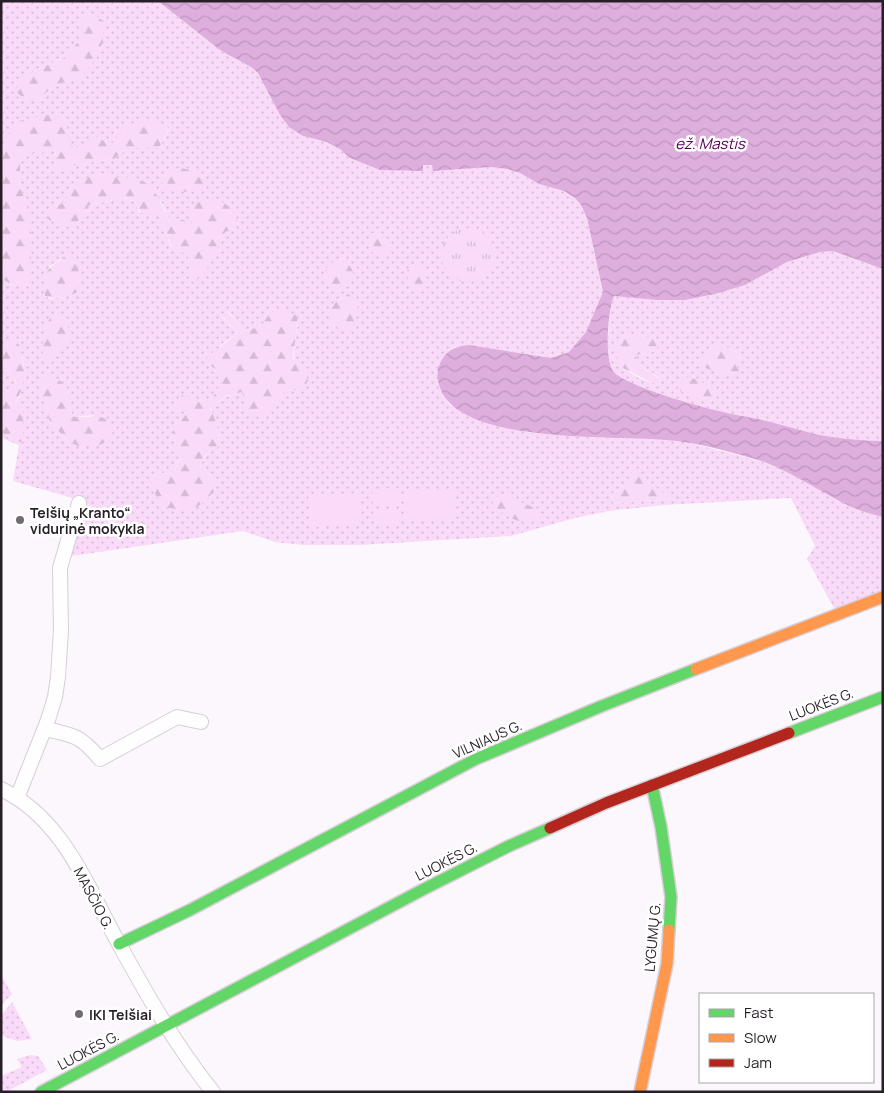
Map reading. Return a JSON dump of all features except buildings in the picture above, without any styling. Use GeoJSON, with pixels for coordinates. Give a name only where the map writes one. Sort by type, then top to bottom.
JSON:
{"type":"FeatureCollection","features":[{"type":"Feature","properties":{"kind":"street"},"geometry":{"type":"LineString","coordinates":[[17,798],[45,729],[55,697],[61,630],[60,568],[79,503]]}},
{"type":"Feature","properties":{"kind":"street","name":"VILNIAUS G."},"geometry":{"type":"LineString","coordinates":[[119,944],[190,910],[476,759],[602,706],[883,597]]}},
{"type":"Feature","properties":{"kind":"street","name":"LUOKĖS G."},"geometry":{"type":"LineString","coordinates":[[41,1092],[475,863],[598,806],[883,696]]}},
{"type":"Feature","properties":{"kind":"street"},"geometry":{"type":"LineString","coordinates":[[45,729],[78,737],[100,759],[177,717],[201,722]]}},
{"type":"Feature","properties":{"kind":"street","name":"LYGUMŲ G."},"geometry":{"type":"LineString","coordinates":[[640,1092],[667,964],[671,897],[661,827],[652,785]]}},
{"type":"Feature","properties":{"kind":"street","name":"MASČIO G."},"geometry":{"type":"LineString","coordinates":[[1,789],[17,798],[38,814],[57,835],[76,865],[166,1026],[213,1092]]}},
{"type":"Feature","properties":{"kind":"green space"},"geometry":{"type":"Polygon","coordinates":[[[1,1],[158,1],[220,50],[251,67],[258,73],[280,115],[303,136],[327,142],[340,149],[350,158],[380,170],[423,171],[423,165],[433,165],[433,171],[491,167],[507,169],[520,173],[539,184],[564,191],[575,198],[581,205],[587,218],[603,293],[586,332],[569,352],[551,358],[469,345],[455,347],[450,350],[438,383],[450,405],[494,425],[532,433],[600,438],[665,439],[690,443],[757,460],[782,469],[854,508],[883,517],[883,591],[835,610],[807,559],[815,546],[791,498],[664,505],[609,511],[575,518],[511,536],[360,545],[303,545],[275,542],[243,531],[58,558],[76,499],[13,481],[19,445],[1,438],[1,431],[9,438],[15,404],[20,396],[24,364],[18,343],[13,341],[1,345],[1,278],[11,285],[25,200],[18,180],[20,159],[25,153],[54,150],[57,157],[58,173],[78,164],[114,159],[128,148],[159,148],[169,129],[126,127],[113,143],[108,144],[99,137],[82,147],[75,148],[67,143],[8,135],[1,154],[1,1]],[[89,13],[79,21],[79,41],[64,58],[36,70],[39,99],[55,85],[79,78],[104,21],[89,13]],[[112,175],[67,198],[61,204],[52,207],[89,205],[124,198],[135,202],[139,212],[159,214],[170,245],[176,251],[187,253],[193,282],[195,226],[170,222],[161,201],[112,175]],[[68,254],[49,267],[45,296],[50,299],[64,297],[68,254]],[[348,294],[331,305],[334,328],[348,294]],[[228,311],[221,316],[238,333],[222,344],[207,363],[218,371],[218,392],[210,399],[198,402],[191,398],[187,413],[172,432],[179,456],[175,471],[167,474],[159,472],[153,476],[215,489],[211,476],[200,469],[205,456],[217,448],[218,443],[217,428],[211,409],[228,396],[239,393],[275,389],[297,391],[294,358],[298,324],[261,326],[245,331],[228,311]],[[69,391],[46,408],[50,422],[68,441],[94,415],[75,417],[70,408],[69,391]],[[642,477],[631,479],[612,494],[613,503],[671,499],[642,477]]]}},
{"type":"Feature","properties":{"kind":"green space"},"geometry":{"type":"Polygon","coordinates":[[[89,13],[104,21],[103,41],[96,59],[79,78],[55,85],[39,99],[26,100],[15,91],[23,78],[64,58],[79,41],[79,21],[89,13]]]}},
{"type":"Feature","properties":{"kind":"green space"},"geometry":{"type":"Polygon","coordinates":[[[52,114],[64,120],[69,133],[68,143],[75,148],[82,147],[91,138],[99,137],[108,144],[113,143],[124,128],[142,121],[160,123],[169,128],[159,148],[128,148],[114,159],[78,164],[58,173],[52,168],[57,157],[54,150],[25,153],[20,159],[18,180],[31,221],[31,279],[29,285],[18,286],[1,278],[1,154],[8,135],[19,121],[52,114]]]}},
{"type":"Feature","properties":{"kind":"green space"},"geometry":{"type":"Polygon","coordinates":[[[181,168],[194,171],[205,182],[202,190],[188,192],[168,190],[160,180],[166,170],[181,168]]]}},
{"type":"Feature","properties":{"kind":"green space"},"geometry":{"type":"Polygon","coordinates":[[[101,173],[112,175],[124,181],[128,177],[143,181],[155,192],[170,222],[181,219],[194,226],[185,211],[199,202],[207,200],[221,202],[233,211],[237,219],[234,229],[225,232],[208,266],[193,283],[187,253],[179,252],[172,248],[159,214],[150,215],[142,213],[135,202],[124,198],[89,205],[73,228],[57,224],[48,219],[52,207],[61,204],[67,198],[67,192],[71,184],[101,173]]]}},
{"type":"Feature","properties":{"kind":"green space"},"geometry":{"type":"Polygon","coordinates":[[[468,228],[478,230],[487,236],[493,245],[495,255],[493,265],[487,274],[478,280],[468,282],[458,280],[449,274],[443,265],[441,255],[443,245],[449,236],[458,230],[468,228]]]}},
{"type":"Feature","properties":{"kind":"green space"},"geometry":{"type":"Polygon","coordinates":[[[371,233],[378,233],[392,245],[387,257],[382,259],[370,249],[371,233]]]}},
{"type":"Feature","properties":{"kind":"green space"},"geometry":{"type":"Polygon","coordinates":[[[833,251],[883,269],[883,383],[879,388],[883,393],[883,441],[823,435],[721,412],[644,388],[613,371],[610,365],[608,346],[610,312],[614,296],[685,300],[715,294],[745,285],[787,262],[820,252],[833,251]],[[653,339],[621,367],[637,377],[652,383],[660,378],[637,363],[636,355],[646,353],[653,339]],[[721,345],[708,349],[739,370],[732,359],[738,359],[741,354],[721,345]]]}},
{"type":"Feature","properties":{"kind":"green space"},"geometry":{"type":"Polygon","coordinates":[[[67,254],[72,254],[77,263],[79,272],[78,292],[57,298],[45,296],[45,279],[48,270],[67,254]]]}},
{"type":"Feature","properties":{"kind":"green space"},"geometry":{"type":"Polygon","coordinates":[[[339,261],[349,265],[353,275],[349,285],[339,289],[329,285],[325,275],[329,265],[339,261]]]}},
{"type":"Feature","properties":{"kind":"green space"},"geometry":{"type":"Polygon","coordinates":[[[412,264],[422,268],[426,278],[419,292],[412,290],[408,283],[407,271],[412,264]]]}},
{"type":"Feature","properties":{"kind":"green space"},"geometry":{"type":"Polygon","coordinates":[[[348,294],[355,299],[358,309],[352,328],[342,331],[334,327],[330,321],[330,310],[331,305],[348,294]]]}},
{"type":"Feature","properties":{"kind":"green space"},"geometry":{"type":"Polygon","coordinates":[[[227,311],[245,331],[261,326],[271,312],[285,311],[297,315],[293,359],[304,369],[308,381],[298,390],[284,390],[278,405],[267,413],[256,417],[247,409],[242,392],[217,402],[211,409],[218,433],[217,449],[210,451],[205,456],[200,468],[211,476],[215,489],[204,502],[192,508],[179,509],[162,506],[151,486],[153,476],[159,472],[167,474],[175,471],[179,456],[172,432],[187,413],[176,408],[176,401],[181,395],[199,402],[210,399],[218,392],[218,371],[207,363],[207,357],[238,333],[221,315],[227,311]]]}},
{"type":"Feature","properties":{"kind":"green space"},"geometry":{"type":"Polygon","coordinates":[[[58,315],[64,320],[71,333],[67,345],[51,363],[43,359],[43,336],[48,321],[52,316],[58,315]]]}},
{"type":"Feature","properties":{"kind":"green space"},"geometry":{"type":"Polygon","coordinates":[[[639,334],[653,339],[659,345],[656,351],[636,355],[637,363],[660,379],[652,383],[621,367],[616,355],[616,342],[625,335],[639,334]]]}},
{"type":"Feature","properties":{"kind":"green space"},"geometry":{"type":"Polygon","coordinates":[[[13,341],[18,343],[24,366],[22,389],[15,404],[23,412],[23,443],[9,438],[1,431],[1,394],[11,388],[16,381],[1,360],[1,345],[13,341]]]}},
{"type":"Feature","properties":{"kind":"green space"},"geometry":{"type":"Polygon","coordinates":[[[721,345],[741,354],[738,359],[733,360],[739,370],[736,375],[722,375],[702,366],[701,360],[708,349],[721,345]]]}},
{"type":"Feature","properties":{"kind":"green space"},"geometry":{"type":"Polygon","coordinates":[[[1,360],[16,381],[11,388],[1,394],[1,360]]]}},
{"type":"Feature","properties":{"kind":"green space"},"geometry":{"type":"Polygon","coordinates":[[[44,374],[64,384],[69,394],[70,411],[75,417],[100,417],[108,422],[115,436],[98,446],[78,446],[68,441],[50,422],[40,390],[39,378],[44,374]]]}},
{"type":"Feature","properties":{"kind":"green space"},"geometry":{"type":"Polygon","coordinates":[[[681,377],[692,378],[715,388],[716,394],[713,400],[704,401],[680,391],[677,385],[681,377]]]}},
{"type":"Feature","properties":{"kind":"green space"},"geometry":{"type":"Polygon","coordinates":[[[639,468],[643,477],[671,499],[613,503],[612,494],[631,479],[632,470],[639,468]]]}},
{"type":"Feature","properties":{"kind":"green space"},"geometry":{"type":"Polygon","coordinates":[[[400,488],[401,504],[373,505],[372,489],[400,488]]]}},
{"type":"Feature","properties":{"kind":"green space"},"geometry":{"type":"Polygon","coordinates":[[[455,490],[456,519],[405,521],[404,491],[455,490]]]}},
{"type":"Feature","properties":{"kind":"green space"},"geometry":{"type":"Polygon","coordinates":[[[360,493],[361,524],[310,527],[308,495],[360,493]]]}},
{"type":"Feature","properties":{"kind":"green space"},"geometry":{"type":"Polygon","coordinates":[[[502,494],[532,507],[541,513],[540,518],[534,521],[522,522],[509,517],[492,505],[495,498],[502,494]]]}},
{"type":"Feature","properties":{"kind":"green space"},"geometry":{"type":"Polygon","coordinates":[[[401,509],[401,525],[374,526],[373,510],[401,509]]]}},
{"type":"Feature","properties":{"kind":"green space"},"geometry":{"type":"Polygon","coordinates":[[[1,975],[12,994],[1,1005],[1,975]]]}},
{"type":"Feature","properties":{"kind":"green space"},"geometry":{"type":"Polygon","coordinates":[[[12,1002],[32,1039],[17,1041],[3,1036],[1,1033],[1,1016],[12,1002]]]}},
{"type":"Feature","properties":{"kind":"green space"},"geometry":{"type":"Polygon","coordinates":[[[30,1055],[38,1056],[47,1070],[6,1092],[1,1092],[1,1073],[3,1075],[22,1067],[17,1059],[30,1055]]]}},
{"type":"Feature","properties":{"kind":"water","name":"ež. Mastis"},"geometry":{"type":"Polygon","coordinates":[[[158,1],[883,1],[883,269],[833,251],[820,252],[787,262],[745,285],[715,294],[685,300],[657,300],[614,296],[609,323],[608,345],[610,364],[613,371],[630,382],[660,394],[721,412],[767,421],[815,434],[883,441],[883,517],[854,508],[781,469],[755,459],[722,450],[677,441],[543,434],[509,429],[479,420],[455,408],[441,390],[438,382],[438,370],[441,362],[451,350],[469,345],[551,358],[569,352],[586,332],[603,292],[587,218],[581,205],[575,198],[564,191],[539,184],[520,173],[507,169],[491,167],[433,171],[432,165],[423,165],[423,171],[380,170],[350,158],[340,149],[327,142],[303,136],[289,127],[280,115],[258,73],[251,67],[220,50],[158,1]]]}},
{"type":"Feature","properties":{"kind":"traffic: fast"},"geometry":{"type":"LineString","coordinates":[[119,944],[190,910],[476,759],[696,669]]}},
{"type":"Feature","properties":{"kind":"traffic: fast"},"geometry":{"type":"LineString","coordinates":[[789,733],[883,697]]}},
{"type":"Feature","properties":{"kind":"traffic: fast"},"geometry":{"type":"LineString","coordinates":[[652,785],[661,827],[671,897],[669,930]]}},
{"type":"Feature","properties":{"kind":"traffic: fast"},"geometry":{"type":"LineString","coordinates":[[41,1092],[424,889],[509,846],[550,828]]}},
{"type":"Feature","properties":{"kind":"traffic: slow"},"geometry":{"type":"LineString","coordinates":[[696,669],[883,597]]}},
{"type":"Feature","properties":{"kind":"traffic: slow"},"geometry":{"type":"LineString","coordinates":[[640,1092],[667,964],[669,930]]}},
{"type":"Feature","properties":{"kind":"traffic: jam"},"geometry":{"type":"LineString","coordinates":[[550,828],[606,803],[789,733]]}},
{"type":"Feature","properties":{"kind":"place","name":"Telšių „Kranto“ vidurinė mokykla"},"geometry":{"type":"Point","coordinates":[20,520]}},
{"type":"Feature","properties":{"kind":"place","name":"IKI Telšiai"},"geometry":{"type":"Point","coordinates":[79,1014]}}]}
